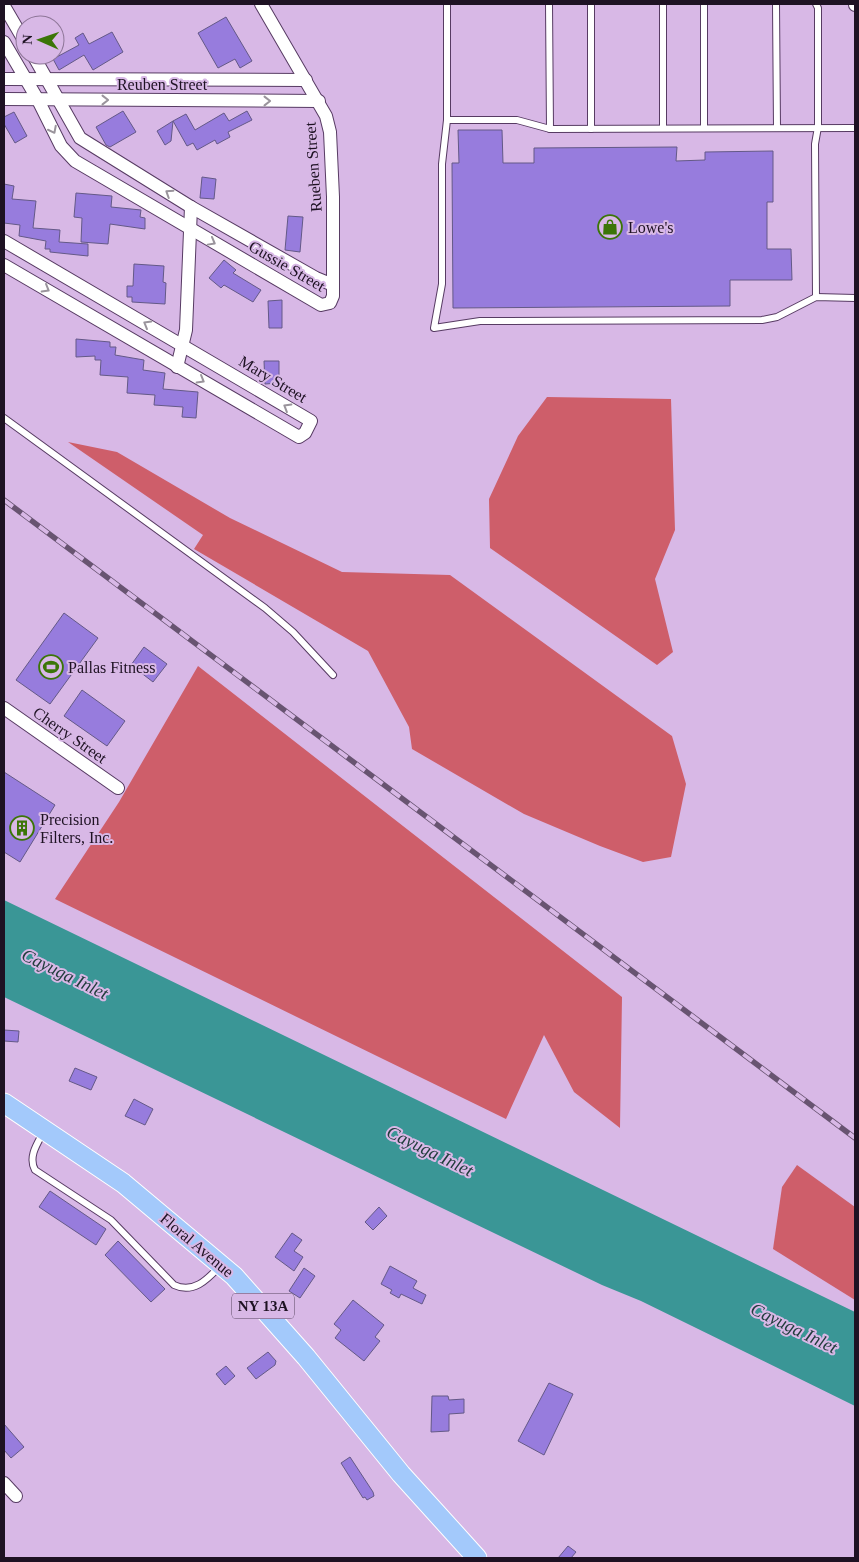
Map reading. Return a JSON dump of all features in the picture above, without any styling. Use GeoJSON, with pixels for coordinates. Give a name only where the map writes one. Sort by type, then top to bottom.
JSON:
{"type":"FeatureCollection","features":[{"type":"Feature","properties":{"kind":"main road","name":"Floral Avenue"},"geometry":{"type":"LineString","coordinates":[[4,1103],[123,1183],[221,1264],[262,1305],[400,1474],[477,1558]]}},
{"type":"Feature","properties":{"kind":"street","name":"Rueben Street"},"geometry":{"type":"LineString","coordinates":[[261,4],[319,101],[330,132],[334,285]]}},
{"type":"Feature","properties":{"kind":"street"},"geometry":{"type":"LineString","coordinates":[[4,6],[15,25]]}},
{"type":"Feature","properties":{"kind":"street","name":"Gussie Street"},"geometry":{"type":"LineString","coordinates":[[4,42],[38,100],[61,146],[75,161],[321,305],[330,303],[334,285],[316,278],[191,207],[80,138],[38,65]]}},
{"type":"Feature","properties":{"kind":"street","name":"Reuben Street"},"geometry":{"type":"LineString","coordinates":[[4,79],[306,80]]}},
{"type":"Feature","properties":{"kind":"street","name":"Reuben Street"},"geometry":{"type":"LineString","coordinates":[[4,99],[319,101]]}},
{"type":"Feature","properties":{"kind":"street"},"geometry":{"type":"LineString","coordinates":[[177,366],[186,330],[191,207]]}},
{"type":"Feature","properties":{"kind":"street","name":"Mary Street"},"geometry":{"type":"LineString","coordinates":[[4,242],[182,344],[311,421],[310,427],[299,437],[4,265]]}},
{"type":"Feature","properties":{"kind":"street","name":"Cherry Street"},"geometry":{"type":"LineString","coordinates":[[4,708],[118,788]]}},
{"type":"Feature","properties":{"kind":"street"},"geometry":{"type":"LineString","coordinates":[[4,1483],[16,1496]]}},
{"type":"Feature","properties":{"kind":"lane"},"geometry":{"type":"LineString","coordinates":[[446,4],[447,120],[442,164],[442,284],[434,328],[480,321],[762,320],[776,317],[816,296],[855,298]]}},
{"type":"Feature","properties":{"kind":"lane"},"geometry":{"type":"LineString","coordinates":[[549,4],[550,129]]}},
{"type":"Feature","properties":{"kind":"lane"},"geometry":{"type":"LineString","coordinates":[[591,4],[592,129]]}},
{"type":"Feature","properties":{"kind":"lane"},"geometry":{"type":"LineString","coordinates":[[662,4],[663,128]]}},
{"type":"Feature","properties":{"kind":"lane"},"geometry":{"type":"LineString","coordinates":[[704,4],[704,128]]}},
{"type":"Feature","properties":{"kind":"lane"},"geometry":{"type":"LineString","coordinates":[[776,4],[777,128]]}},
{"type":"Feature","properties":{"kind":"lane"},"geometry":{"type":"LineString","coordinates":[[816,4],[818,8],[818,127],[815,144],[816,296]]}},
{"type":"Feature","properties":{"kind":"lane"},"geometry":{"type":"LineString","coordinates":[[447,120],[516,120],[550,129],[855,128]]}},
{"type":"Feature","properties":{"kind":"lane"},"geometry":{"type":"LineString","coordinates":[[4,418],[265,608],[293,632],[333,675]]}},
{"type":"Feature","properties":{"kind":"lane"},"geometry":{"type":"LineString","coordinates":[[45,1129],[33,1154],[32,1163],[35,1170],[114,1224],[174,1285],[185,1288],[200,1284],[221,1264]]}},
{"type":"Feature","properties":{"kind":"shaded area"},"geometry":{"type":"Polygon","coordinates":[[[547,397],[671,399],[675,530],[655,579],[673,652],[657,665],[490,548],[489,499],[518,436],[547,397]]]}},
{"type":"Feature","properties":{"kind":"shaded area"},"geometry":{"type":"Polygon","coordinates":[[[68,442],[117,452],[230,518],[342,572],[450,575],[672,736],[686,784],[671,857],[643,862],[600,846],[524,814],[412,749],[409,727],[368,651],[194,549],[203,535],[68,442]]]}},
{"type":"Feature","properties":{"kind":"shaded area"},"geometry":{"type":"Polygon","coordinates":[[[198,666],[622,997],[620,1128],[574,1092],[544,1035],[506,1119],[55,899],[119,802],[198,666]]]}},
{"type":"Feature","properties":{"kind":"shaded area"},"geometry":{"type":"Polygon","coordinates":[[[797,1165],[855,1207],[855,1300],[773,1249],[782,1187],[797,1165]]]}},
{"type":"Feature","properties":{"kind":"water","name":"Cayuga Inlet"},"geometry":{"type":"Polygon","coordinates":[[[4,900],[855,1312],[855,1406],[641,1301],[602,1285],[4,997],[4,900]]]}},
{"type":"Feature","properties":{"kind":"building"},"geometry":{"type":"Polygon","coordinates":[[[226,17],[252,61],[240,68],[235,59],[218,68],[198,33],[226,17]]]}},
{"type":"Feature","properties":{"kind":"building"},"geometry":{"type":"Polygon","coordinates":[[[112,32],[123,52],[93,70],[84,55],[59,70],[56,65],[65,65],[65,53],[79,45],[75,38],[83,33],[89,44],[112,32]]]}},
{"type":"Feature","properties":{"kind":"building"},"geometry":{"type":"Polygon","coordinates":[[[123,111],[136,132],[110,147],[106,145],[96,127],[123,111]]]}},
{"type":"Feature","properties":{"kind":"building"},"geometry":{"type":"Polygon","coordinates":[[[247,111],[252,120],[228,132],[230,137],[217,144],[215,140],[197,150],[193,143],[187,146],[173,121],[186,114],[195,130],[224,113],[229,121],[247,111]]]}},
{"type":"Feature","properties":{"kind":"building"},"geometry":{"type":"Polygon","coordinates":[[[14,112],[27,136],[15,143],[4,124],[4,117],[14,112]]]}},
{"type":"Feature","properties":{"kind":"building"},"geometry":{"type":"Polygon","coordinates":[[[173,121],[171,141],[165,145],[157,131],[173,121]]]}},
{"type":"Feature","properties":{"kind":"building","name":"Lowe's"},"geometry":{"type":"Polygon","coordinates":[[[458,130],[502,130],[503,163],[534,163],[534,148],[677,147],[676,161],[705,160],[705,152],[773,151],[773,202],[767,202],[767,249],[791,249],[792,280],[730,280],[730,306],[453,308],[452,163],[459,163],[458,130]]]}},
{"type":"Feature","properties":{"kind":"building"},"geometry":{"type":"Polygon","coordinates":[[[202,177],[216,179],[214,199],[200,198],[202,177]]]}},
{"type":"Feature","properties":{"kind":"building"},"geometry":{"type":"Polygon","coordinates":[[[4,184],[14,186],[12,199],[36,201],[33,228],[60,230],[59,242],[88,244],[88,256],[50,252],[50,249],[45,249],[46,241],[19,236],[20,225],[4,223],[4,184]]]}},
{"type":"Feature","properties":{"kind":"building"},"geometry":{"type":"Polygon","coordinates":[[[76,193],[112,196],[111,207],[141,210],[140,217],[145,218],[145,229],[110,224],[108,244],[81,242],[82,218],[74,217],[76,193]]]}},
{"type":"Feature","properties":{"kind":"building"},"geometry":{"type":"Polygon","coordinates":[[[288,216],[303,217],[300,252],[285,250],[288,216]]]}},
{"type":"Feature","properties":{"kind":"building"},"geometry":{"type":"Polygon","coordinates":[[[224,260],[236,270],[233,273],[261,290],[253,302],[224,285],[221,288],[209,278],[224,260]]]}},
{"type":"Feature","properties":{"kind":"building"},"geometry":{"type":"Polygon","coordinates":[[[134,264],[164,266],[163,282],[166,283],[165,304],[132,302],[132,297],[127,297],[127,286],[133,286],[134,264]]]}},
{"type":"Feature","properties":{"kind":"building"},"geometry":{"type":"Polygon","coordinates":[[[282,300],[282,328],[269,328],[268,301],[282,300]]]}},
{"type":"Feature","properties":{"kind":"building"},"geometry":{"type":"Polygon","coordinates":[[[76,339],[110,342],[110,347],[116,347],[115,355],[144,360],[143,370],[165,373],[163,389],[198,392],[196,418],[182,417],[183,407],[154,405],[155,395],[127,393],[128,377],[100,375],[101,360],[95,360],[95,356],[76,357],[76,339]]]}},
{"type":"Feature","properties":{"kind":"building"},"geometry":{"type":"Polygon","coordinates":[[[264,361],[279,361],[279,383],[265,384],[264,361]]]}},
{"type":"Feature","properties":{"kind":"building","name":"Pallas Fitness"},"geometry":{"type":"Polygon","coordinates":[[[64,613],[98,638],[50,704],[16,680],[64,613]]]}},
{"type":"Feature","properties":{"kind":"building"},"geometry":{"type":"Polygon","coordinates":[[[144,647],[167,664],[153,682],[131,665],[144,647]]]}},
{"type":"Feature","properties":{"kind":"building"},"geometry":{"type":"Polygon","coordinates":[[[82,690],[125,721],[107,746],[64,716],[82,690]]]}},
{"type":"Feature","properties":{"kind":"building","name":"Precision Filters, Inc."},"geometry":{"type":"Polygon","coordinates":[[[4,772],[55,805],[20,862],[4,852],[4,772]]]}},
{"type":"Feature","properties":{"kind":"building"},"geometry":{"type":"Polygon","coordinates":[[[4,1030],[19,1031],[18,1042],[4,1041],[4,1030]]]}},
{"type":"Feature","properties":{"kind":"building"},"geometry":{"type":"Polygon","coordinates":[[[75,1068],[97,1077],[91,1090],[69,1081],[75,1068]]]}},
{"type":"Feature","properties":{"kind":"building"},"geometry":{"type":"Polygon","coordinates":[[[134,1099],[153,1109],[145,1125],[125,1116],[134,1099]]]}},
{"type":"Feature","properties":{"kind":"building"},"geometry":{"type":"Polygon","coordinates":[[[50,1191],[106,1229],[96,1245],[39,1207],[50,1191]]]}},
{"type":"Feature","properties":{"kind":"building"},"geometry":{"type":"Polygon","coordinates":[[[379,1207],[387,1216],[373,1230],[365,1222],[379,1207]]]}},
{"type":"Feature","properties":{"kind":"building"},"geometry":{"type":"Polygon","coordinates":[[[292,1233],[302,1240],[294,1251],[303,1257],[294,1271],[275,1257],[292,1233]]]}},
{"type":"Feature","properties":{"kind":"building"},"geometry":{"type":"Polygon","coordinates":[[[118,1241],[165,1289],[151,1302],[105,1255],[118,1241]]]}},
{"type":"Feature","properties":{"kind":"building"},"geometry":{"type":"Polygon","coordinates":[[[390,1266],[417,1281],[413,1288],[426,1295],[422,1304],[401,1294],[399,1298],[390,1293],[392,1290],[381,1284],[390,1266]]]}},
{"type":"Feature","properties":{"kind":"building"},"geometry":{"type":"Polygon","coordinates":[[[304,1268],[315,1276],[300,1298],[289,1291],[304,1268]]]}},
{"type":"Feature","properties":{"kind":"building"},"geometry":{"type":"Polygon","coordinates":[[[353,1300],[384,1325],[375,1337],[380,1341],[364,1361],[335,1338],[341,1330],[334,1324],[353,1300]]]}},
{"type":"Feature","properties":{"kind":"building"},"geometry":{"type":"Polygon","coordinates":[[[268,1352],[276,1361],[275,1365],[256,1379],[247,1368],[268,1352]]]}},
{"type":"Feature","properties":{"kind":"building"},"geometry":{"type":"Polygon","coordinates":[[[226,1366],[235,1376],[225,1385],[216,1374],[226,1366]]]}},
{"type":"Feature","properties":{"kind":"building"},"geometry":{"type":"Polygon","coordinates":[[[549,1383],[573,1394],[544,1455],[518,1441],[549,1383]]]}},
{"type":"Feature","properties":{"kind":"building"},"geometry":{"type":"Polygon","coordinates":[[[432,1396],[448,1396],[449,1400],[464,1399],[464,1413],[449,1414],[449,1431],[431,1432],[432,1396]]]}},
{"type":"Feature","properties":{"kind":"building"},"geometry":{"type":"Polygon","coordinates":[[[4,1424],[24,1447],[11,1458],[4,1450],[4,1424]]]}},
{"type":"Feature","properties":{"kind":"building"},"geometry":{"type":"Polygon","coordinates":[[[350,1457],[373,1492],[374,1496],[367,1500],[365,1497],[363,1498],[341,1463],[350,1457]]]}},
{"type":"Feature","properties":{"kind":"building"},"geometry":{"type":"Polygon","coordinates":[[[568,1546],[576,1552],[571,1558],[558,1558],[568,1546]]]}},
{"type":"Feature","properties":{"kind":"railway"},"geometry":{"type":"LineString","coordinates":[[4,500],[855,1138]]}},
{"type":"Feature","properties":{"kind":"place","name":"Lowe's"},"geometry":{"type":"Point","coordinates":[610,227]}},
{"type":"Feature","properties":{"kind":"place","name":"Pallas Fitness"},"geometry":{"type":"Point","coordinates":[51,667]}},
{"type":"Feature","properties":{"kind":"place","name":"Precision Filters, Inc."},"geometry":{"type":"Point","coordinates":[22,828]}}]}
